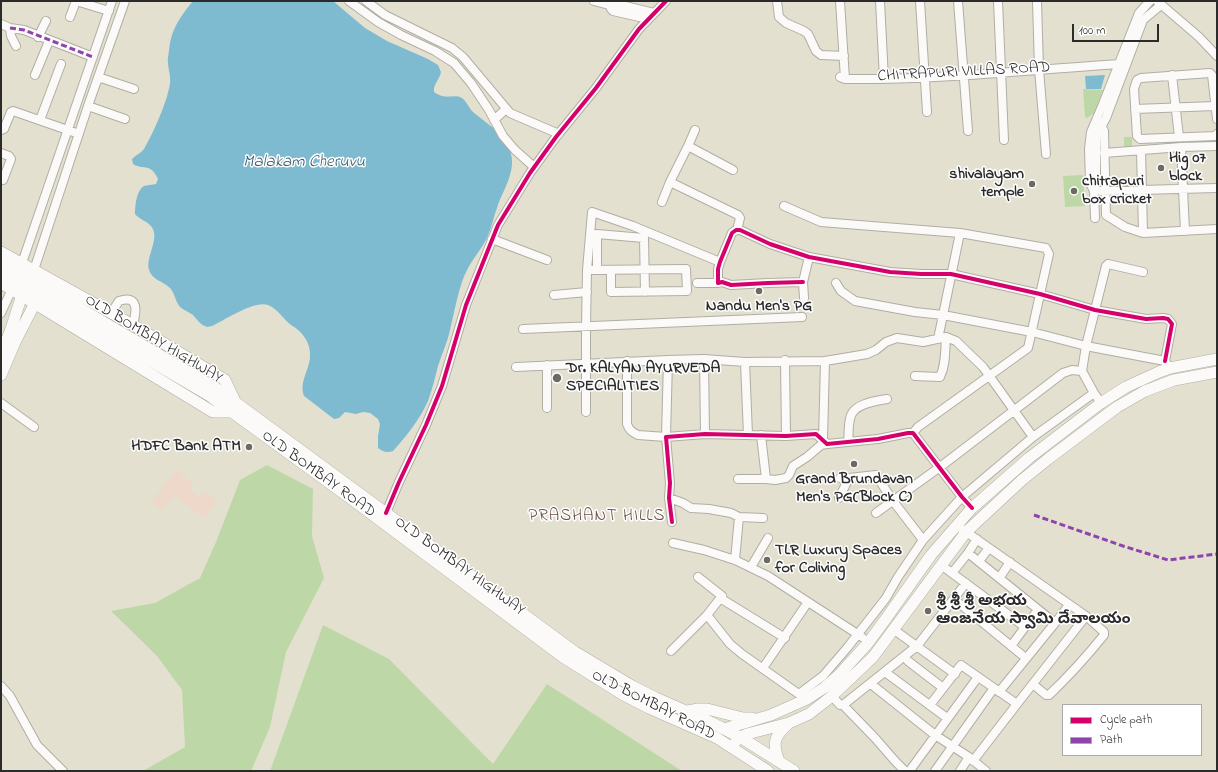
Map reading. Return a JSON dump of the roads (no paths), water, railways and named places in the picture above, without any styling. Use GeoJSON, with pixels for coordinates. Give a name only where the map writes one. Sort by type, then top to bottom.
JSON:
{"type":"FeatureCollection","features":[{"type":"Feature","properties":{"kind":"main road","name":"OLD BOMBAY HIGHWAY"},"geometry":{"type":"LineString","coordinates":[[1,252],[133,325],[225,380],[233,407],[386,513],[575,652],[632,686],[724,729]]}},
{"type":"Feature","properties":{"kind":"main road"},"geometry":{"type":"LineString","coordinates":[[1,262],[213,392],[233,407]]}},
{"type":"Feature","properties":{"kind":"main road"},"geometry":{"type":"LineString","coordinates":[[1,273],[213,392]]}},
{"type":"Feature","properties":{"kind":"main road"},"geometry":{"type":"LineString","coordinates":[[1,283],[213,412],[233,407]]}},
{"type":"Feature","properties":{"kind":"main road"},"geometry":{"type":"LineString","coordinates":[[1,355],[11,329],[17,292]]}},
{"type":"Feature","properties":{"kind":"main road"},"geometry":{"type":"LineString","coordinates":[[1,375],[15,342],[35,303]]}},
{"type":"Feature","properties":{"kind":"main road"},"geometry":{"type":"LineString","coordinates":[[730,747],[743,731],[760,719],[784,710],[803,697],[824,688],[839,675],[868,643],[931,555],[957,524],[972,508],[1029,458],[1101,403],[1126,387],[1159,372],[1167,365],[1217,359]]}},
{"type":"Feature","properties":{"kind":"main road"},"geometry":{"type":"LineString","coordinates":[[717,738],[724,729],[743,731],[789,722],[809,714],[832,696],[873,657],[966,532],[1022,480],[1117,407],[1145,391],[1174,380],[1217,372]]}},
{"type":"Feature","properties":{"kind":"main road","name":"OLD BOMBAY ROAD"},"geometry":{"type":"LineString","coordinates":[[233,407],[354,501],[563,657],[622,694],[649,708],[717,738],[768,771]]}},
{"type":"Feature","properties":{"kind":"main road"},"geometry":{"type":"LineString","coordinates":[[688,711],[707,709],[743,718],[760,719]]}},
{"type":"Feature","properties":{"kind":"main road"},"geometry":{"type":"LineString","coordinates":[[779,761],[774,749],[776,740],[781,730],[789,722]]}},
{"type":"Feature","properties":{"kind":"main road"},"geometry":{"type":"LineString","coordinates":[[743,731],[779,761],[794,771]]}},
{"type":"Feature","properties":{"kind":"street"},"geometry":{"type":"LineString","coordinates":[[70,17],[76,1],[109,11]]}},
{"type":"Feature","properties":{"kind":"street"},"geometry":{"type":"LineString","coordinates":[[22,263],[112,1]]}},
{"type":"Feature","properties":{"kind":"street"},"geometry":{"type":"LineString","coordinates":[[34,270],[88,106],[125,1]]}},
{"type":"Feature","properties":{"kind":"street"},"geometry":{"type":"LineString","coordinates":[[350,1],[378,22],[435,51],[454,63],[471,83],[489,110],[503,136],[514,150],[534,167]]}},
{"type":"Feature","properties":{"kind":"street"},"geometry":{"type":"LineString","coordinates":[[366,1],[385,16],[452,48],[463,58],[510,113],[559,134]]}},
{"type":"Feature","properties":{"kind":"street"},"geometry":{"type":"LineString","coordinates":[[594,1],[613,3],[651,16]]}},
{"type":"Feature","properties":{"kind":"street"},"geometry":{"type":"LineString","coordinates":[[386,513],[442,386],[466,305],[498,225],[534,167],[596,88],[639,29],[666,1]]}},
{"type":"Feature","properties":{"kind":"street"},"geometry":{"type":"LineString","coordinates":[[777,1],[779,17],[786,23],[808,34],[816,51],[821,55],[844,56],[840,1]]}},
{"type":"Feature","properties":{"kind":"street"},"geometry":{"type":"LineString","coordinates":[[880,1],[884,79]]}},
{"type":"Feature","properties":{"kind":"street"},"geometry":{"type":"LineString","coordinates":[[920,1],[927,112]]}},
{"type":"Feature","properties":{"kind":"street"},"geometry":{"type":"LineString","coordinates":[[958,1],[968,131]]}},
{"type":"Feature","properties":{"kind":"street"},"geometry":{"type":"LineString","coordinates":[[998,1],[1004,140]]}},
{"type":"Feature","properties":{"kind":"street"},"geometry":{"type":"LineString","coordinates":[[1037,1],[1039,69],[1046,154]]}},
{"type":"Feature","properties":{"kind":"street"},"geometry":{"type":"LineString","coordinates":[[1094,218],[1096,137],[1101,127],[1139,13],[1150,1]]}},
{"type":"Feature","properties":{"kind":"street"},"geometry":{"type":"LineString","coordinates":[[1094,191],[1090,183],[1090,132],[1143,20],[1159,3],[1199,37],[1217,56]]}},
{"type":"Feature","properties":{"kind":"street"},"geometry":{"type":"LineString","coordinates":[[38,37],[46,20]]}},
{"type":"Feature","properties":{"kind":"street"},"geometry":{"type":"LineString","coordinates":[[1,24],[10,28],[24,30],[38,37],[92,57]]}},
{"type":"Feature","properties":{"kind":"street"},"geometry":{"type":"LineString","coordinates":[[10,28],[11,36],[16,46]]}},
{"type":"Feature","properties":{"kind":"street"},"geometry":{"type":"LineString","coordinates":[[35,75],[49,41]]}},
{"type":"Feature","properties":{"kind":"street","name":"CHITRAPURI VILLAS ROAD"},"geometry":{"type":"LineString","coordinates":[[844,56],[842,78],[884,79],[1122,65]]}},
{"type":"Feature","properties":{"kind":"street"},"geometry":{"type":"LineString","coordinates":[[454,63],[463,58]]}},
{"type":"Feature","properties":{"kind":"street"},"geometry":{"type":"LineString","coordinates":[[40,120],[61,64]]}},
{"type":"Feature","properties":{"kind":"street"},"geometry":{"type":"LineString","coordinates":[[1172,75],[1178,137]]}},
{"type":"Feature","properties":{"kind":"street"},"geometry":{"type":"LineString","coordinates":[[1217,120],[1212,75],[1172,75],[1141,78],[1137,80],[1134,89],[1138,138],[1215,136],[1217,134]]}},
{"type":"Feature","properties":{"kind":"street"},"geometry":{"type":"LineString","coordinates":[[98,77],[134,89]]}},
{"type":"Feature","properties":{"kind":"street"},"geometry":{"type":"LineString","coordinates":[[88,106],[125,119]]}},
{"type":"Feature","properties":{"kind":"street"},"geometry":{"type":"LineString","coordinates":[[1135,109],[1215,106]]}},
{"type":"Feature","properties":{"kind":"street"},"geometry":{"type":"LineString","coordinates":[[494,120],[506,109]]}},
{"type":"Feature","properties":{"kind":"street"},"geometry":{"type":"LineString","coordinates":[[1,130],[4,129],[12,111],[79,134]]}},
{"type":"Feature","properties":{"kind":"street"},"geometry":{"type":"LineString","coordinates":[[1097,118],[1104,131],[1106,214],[1125,227],[1143,233],[1217,229]]}},
{"type":"Feature","properties":{"kind":"street"},"geometry":{"type":"LineString","coordinates":[[662,202],[695,130]]}},
{"type":"Feature","properties":{"kind":"street"},"geometry":{"type":"LineString","coordinates":[[688,146],[733,170]]}},
{"type":"Feature","properties":{"kind":"street"},"geometry":{"type":"LineString","coordinates":[[1104,153],[1181,147],[1217,146]]}},
{"type":"Feature","properties":{"kind":"street"},"geometry":{"type":"LineString","coordinates":[[1181,147],[1185,231]]}},
{"type":"Feature","properties":{"kind":"street"},"geometry":{"type":"LineString","coordinates":[[1141,150],[1143,233]]}},
{"type":"Feature","properties":{"kind":"street"},"geometry":{"type":"LineString","coordinates":[[1,153],[9,156],[11,159],[3,180],[1,180]]}},
{"type":"Feature","properties":{"kind":"street"},"geometry":{"type":"LineString","coordinates":[[670,182],[738,215],[740,218],[737,230],[732,233],[720,262],[718,269],[718,283]]}},
{"type":"Feature","properties":{"kind":"street"},"geometry":{"type":"LineString","coordinates":[[1094,191],[1217,188]]}},
{"type":"Feature","properties":{"kind":"street"},"geometry":{"type":"LineString","coordinates":[[738,479],[775,480],[786,478],[791,473],[794,466],[825,442],[848,442],[878,439],[913,433],[918,427],[1028,348],[1049,254],[1046,248],[960,233],[821,222],[784,206]]}},
{"type":"Feature","properties":{"kind":"street"},"geometry":{"type":"LineString","coordinates":[[586,412],[587,270],[592,212],[633,226],[720,262]]}},
{"type":"Feature","properties":{"kind":"street"},"geometry":{"type":"LineString","coordinates":[[737,230],[770,244],[809,257],[831,262],[890,272],[951,274],[1040,294],[1095,310],[1146,319],[1168,319],[1172,324],[1167,365],[1032,332],[943,315],[915,312],[855,301],[841,291],[836,283]]}},
{"type":"Feature","properties":{"kind":"street"},"geometry":{"type":"LineString","coordinates":[[915,376],[940,377],[942,372],[945,352],[942,338],[943,315],[960,233]]}},
{"type":"Feature","properties":{"kind":"street"},"geometry":{"type":"LineString","coordinates":[[597,270],[597,234],[644,238],[645,292]]}},
{"type":"Feature","properties":{"kind":"street"},"geometry":{"type":"LineString","coordinates":[[492,239],[547,260]]}},
{"type":"Feature","properties":{"kind":"street"},"geometry":{"type":"LineString","coordinates":[[804,298],[803,282],[809,257]]}},
{"type":"Feature","properties":{"kind":"street"},"geometry":{"type":"LineString","coordinates":[[1101,403],[1082,372],[1086,346],[1106,266],[1108,264],[1143,272]]}},
{"type":"Feature","properties":{"kind":"street"},"geometry":{"type":"LineString","coordinates":[[587,270],[686,269],[687,291],[612,292],[611,270]]}},
{"type":"Feature","properties":{"kind":"street"},"geometry":{"type":"LineString","coordinates":[[697,283],[722,282],[731,285],[803,282]]}},
{"type":"Feature","properties":{"kind":"street"},"geometry":{"type":"LineString","coordinates":[[1,313],[17,292]]}},
{"type":"Feature","properties":{"kind":"street"},"geometry":{"type":"LineString","coordinates":[[554,295],[587,292]]}},
{"type":"Feature","properties":{"kind":"street"},"geometry":{"type":"LineString","coordinates":[[111,313],[119,301],[130,300],[136,306],[133,325]]}},
{"type":"Feature","properties":{"kind":"street"},"geometry":{"type":"LineString","coordinates":[[523,329],[802,318]]}},
{"type":"Feature","properties":{"kind":"street"},"geometry":{"type":"LineString","coordinates":[[516,367],[627,361],[704,359],[745,362],[784,360],[824,361],[867,354],[876,350],[886,342],[897,338],[923,342],[942,338],[956,341],[983,368],[1033,437]]}},
{"type":"Feature","properties":{"kind":"street"},"geometry":{"type":"LineString","coordinates":[[704,359],[705,434]]}},
{"type":"Feature","properties":{"kind":"street"},"geometry":{"type":"LineString","coordinates":[[668,360],[666,437],[670,483],[669,498],[672,522]]}},
{"type":"Feature","properties":{"kind":"street"},"geometry":{"type":"LineString","coordinates":[[784,360],[786,436]]}},
{"type":"Feature","properties":{"kind":"street"},"geometry":{"type":"LineString","coordinates":[[627,361],[627,424],[633,433],[638,435],[666,437],[705,434],[786,436],[816,434],[825,442]]}},
{"type":"Feature","properties":{"kind":"street"},"geometry":{"type":"LineString","coordinates":[[824,361],[825,442]]}},
{"type":"Feature","properties":{"kind":"street"},"geometry":{"type":"LineString","coordinates":[[745,362],[748,435]]}},
{"type":"Feature","properties":{"kind":"street"},"geometry":{"type":"LineString","coordinates":[[547,365],[547,408]]}},
{"type":"Feature","properties":{"kind":"street"},"geometry":{"type":"LineString","coordinates":[[876,513],[940,467],[1064,373],[1072,370],[1082,372]]}},
{"type":"Feature","properties":{"kind":"street"},"geometry":{"type":"LineString","coordinates":[[707,615],[730,644],[803,697],[858,635],[886,598],[898,576],[923,540],[962,497],[1033,437],[1094,393]]}},
{"type":"Feature","properties":{"kind":"street"},"geometry":{"type":"LineString","coordinates":[[848,442],[850,418],[856,410],[862,405],[887,399]]}},
{"type":"Feature","properties":{"kind":"street"},"geometry":{"type":"LineString","coordinates":[[1,403],[34,427]]}},
{"type":"Feature","properties":{"kind":"street"},"geometry":{"type":"LineString","coordinates":[[913,433],[972,508]]}},
{"type":"Feature","properties":{"kind":"street"},"geometry":{"type":"LineString","coordinates":[[761,435],[766,479]]}},
{"type":"Feature","properties":{"kind":"street"},"geometry":{"type":"LineString","coordinates":[[840,478],[876,475],[923,540]]}},
{"type":"Feature","properties":{"kind":"street"},"geometry":{"type":"LineString","coordinates":[[838,498],[848,478]]}},
{"type":"Feature","properties":{"kind":"street"},"geometry":{"type":"LineString","coordinates":[[669,498],[683,503],[691,508],[709,509],[731,513],[739,517],[763,518]]}},
{"type":"Feature","properties":{"kind":"street"},"geometry":{"type":"LineString","coordinates":[[735,560],[739,517]]}},
{"type":"Feature","properties":{"kind":"street"},"geometry":{"type":"LineString","coordinates":[[957,524],[1069,606],[1086,616],[1104,632],[1104,635],[1075,669],[1050,695],[1046,695],[1033,684]]}},
{"type":"Feature","properties":{"kind":"street"},"geometry":{"type":"LineString","coordinates":[[751,567],[768,538]]}},
{"type":"Feature","properties":{"kind":"street"},"geometry":{"type":"LineString","coordinates":[[952,573],[977,539]]}},
{"type":"Feature","properties":{"kind":"street"},"geometry":{"type":"LineString","coordinates":[[673,543],[704,550],[751,567],[768,576],[868,643]]}},
{"type":"Feature","properties":{"kind":"street"},"geometry":{"type":"LineString","coordinates":[[978,561],[989,548]]}},
{"type":"Feature","properties":{"kind":"street"},"geometry":{"type":"LineString","coordinates":[[968,553],[1055,623]]}},
{"type":"Feature","properties":{"kind":"street"},"geometry":{"type":"LineString","coordinates":[[1000,578],[1010,562]]}},
{"type":"Feature","properties":{"kind":"street"},"geometry":{"type":"LineString","coordinates":[[941,565],[1025,627]]}},
{"type":"Feature","properties":{"kind":"street"},"geometry":{"type":"LineString","coordinates":[[671,651],[707,615],[722,596],[698,577]]}},
{"type":"Feature","properties":{"kind":"street"},"geometry":{"type":"LineString","coordinates":[[843,705],[917,646],[966,583]]}},
{"type":"Feature","properties":{"kind":"street"},"geometry":{"type":"LineString","coordinates":[[720,598],[785,638]]}},
{"type":"Feature","properties":{"kind":"street"},"geometry":{"type":"LineString","coordinates":[[954,599],[1022,655]]}},
{"type":"Feature","properties":{"kind":"street"},"geometry":{"type":"LineString","coordinates":[[763,668],[785,638],[808,602]]}},
{"type":"Feature","properties":{"kind":"street"},"geometry":{"type":"LineString","coordinates":[[935,771],[996,690],[1069,606]]}},
{"type":"Feature","properties":{"kind":"street"},"geometry":{"type":"LineString","coordinates":[[1011,646],[1038,610]]}},
{"type":"Feature","properties":{"kind":"street"},"geometry":{"type":"LineString","coordinates":[[960,771],[1017,704],[1086,616]]}},
{"type":"Feature","properties":{"kind":"street"},"geometry":{"type":"LineString","coordinates":[[893,629],[955,674]]}},
{"type":"Feature","properties":{"kind":"street"},"geometry":{"type":"LineString","coordinates":[[908,661],[944,688]]}},
{"type":"Feature","properties":{"kind":"street"},"geometry":{"type":"LineString","coordinates":[[930,705],[961,665],[1017,704]]}},
{"type":"Feature","properties":{"kind":"street"},"geometry":{"type":"LineString","coordinates":[[885,672],[947,718]]}},
{"type":"Feature","properties":{"kind":"street"},"geometry":{"type":"LineString","coordinates":[[832,696],[840,705],[843,705],[875,738],[895,761],[908,770],[978,677]]}},
{"type":"Feature","properties":{"kind":"street"},"geometry":{"type":"LineString","coordinates":[[871,684],[935,735],[971,759],[984,770]]}},
{"type":"Feature","properties":{"kind":"street"},"geometry":{"type":"LineString","coordinates":[[1,686],[10,696],[36,745],[63,771]]}},
{"type":"Feature","properties":{"kind":"water","name":"Malakam Cheruvu"},"geometry":{"type":"Polygon","coordinates":[[[193,1],[333,1],[365,28],[387,41],[438,65],[441,72],[434,92],[438,95],[446,97],[456,96],[462,98],[473,112],[500,134],[507,143],[512,161],[512,168],[508,182],[499,202],[488,236],[464,276],[448,338],[428,401],[412,428],[393,451],[385,452],[378,448],[380,424],[378,419],[370,413],[363,412],[356,414],[345,412],[339,418],[334,419],[304,396],[303,381],[310,357],[308,343],[303,335],[288,323],[275,309],[268,305],[255,305],[207,327],[200,323],[193,315],[181,308],[173,291],[150,273],[148,265],[154,241],[153,230],[150,225],[135,214],[135,207],[136,199],[141,188],[156,184],[158,179],[152,170],[133,164],[132,159],[144,149],[156,126],[169,90],[170,78],[168,59],[174,29],[180,18],[193,1]]]}},
{"type":"Feature","properties":{"kind":"water"},"geometry":{"type":"Polygon","coordinates":[[[1105,75],[1101,89],[1086,89],[1085,76],[1105,75]]]}},
{"type":"Feature","properties":{"kind":"place","name":"Hig 07 block"},"geometry":{"type":"Point","coordinates":[1161,168]}},
{"type":"Feature","properties":{"kind":"place","name":"shivalayam temple"},"geometry":{"type":"Point","coordinates":[1032,184]}},
{"type":"Feature","properties":{"kind":"place","name":"chitrapuri box cricket"},"geometry":{"type":"Point","coordinates":[1074,191]}},
{"type":"Feature","properties":{"kind":"place","name":"Nandu Men's PG"},"geometry":{"type":"Point","coordinates":[759,291]}},
{"type":"Feature","properties":{"kind":"place","name":"Dr. KALYAN AYURVEDA SPECIALITIES"},"geometry":{"type":"Point","coordinates":[557,378]}},
{"type":"Feature","properties":{"kind":"place","name":"HDFC Bank ATM"},"geometry":{"type":"Point","coordinates":[249,447]}},
{"type":"Feature","properties":{"kind":"place","name":"Grand Brundavan Men's PG(Block C)"},"geometry":{"type":"Point","coordinates":[854,464]}},
{"type":"Feature","properties":{"kind":"place","name":"TLR Luxury Spaces for Coliving"},"geometry":{"type":"Point","coordinates":[767,560]}},
{"type":"Feature","properties":{"kind":"place","name":"శ్రీ శ్రీ శ్రీ అభయ ఆంజనేయ స్వామి దేవాలయం"},"geometry":{"type":"Point","coordinates":[928,611]}},
{"type":"Feature","properties":{"kind":"district","name":"PRASHANT HILLS"},"geometry":{"type":"Point","coordinates":[597,517]}}]}
